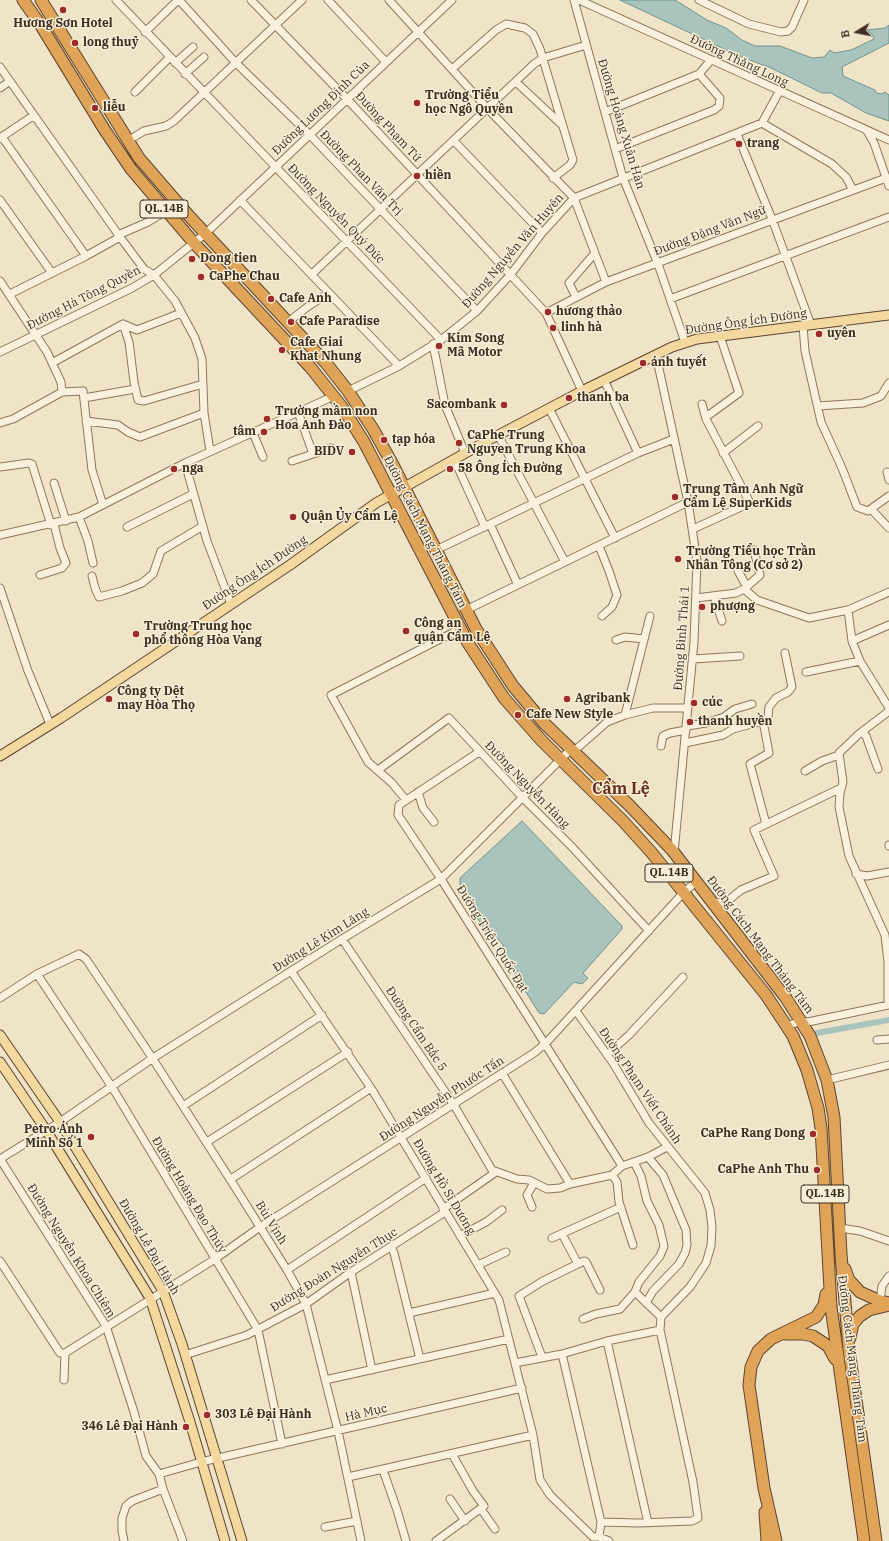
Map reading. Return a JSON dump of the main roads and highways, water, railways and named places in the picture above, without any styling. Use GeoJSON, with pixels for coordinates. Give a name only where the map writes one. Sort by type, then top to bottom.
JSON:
{"type":"FeatureCollection","features":[{"type":"Feature","properties":{"kind":"highway","name":"Đường Cách Mạng Tháng Tám"},"geometry":{"type":"LineString","coordinates":[[23,0],[40,24],[104,129],[131,169],[166,212],[279,332],[334,396],[360,437],[478,660],[504,698],[560,760],[623,821],[684,892],[766,995],[787,1026],[807,1070],[818,1108],[821,1136],[828,1280],[838,1368],[864,1541]]}},
{"type":"Feature","properties":{"kind":"highway","name":"Đường Cách Mạng Tháng Tám"},"geometry":{"type":"LineString","coordinates":[[45,1],[129,140],[149,170],[249,282],[326,363],[348,391],[373,429],[487,649],[513,686],[535,714],[629,805],[674,853],[786,998],[801,1021],[816,1050],[827,1080],[836,1136],[841,1254],[849,1350],[876,1541]]}},
{"type":"Feature","properties":{"kind":"highway"},"geometry":{"type":"LineString","coordinates":[[841,1254],[846,1272],[853,1286],[860,1292],[886,1303]]}},
{"type":"Feature","properties":{"kind":"highway"},"geometry":{"type":"LineString","coordinates":[[775,1538],[764,1488],[749,1385],[749,1375],[751,1366],[758,1351],[771,1339],[811,1320],[821,1312],[824,1305],[828,1280]]}},
{"type":"Feature","properties":{"kind":"highway"},"geometry":{"type":"LineString","coordinates":[[849,1350],[850,1332],[855,1320],[869,1310],[886,1303]]}},
{"type":"Feature","properties":{"kind":"highway"},"geometry":{"type":"LineString","coordinates":[[779,1334],[803,1334],[821,1340],[832,1353],[838,1368]]}},
{"type":"Feature","properties":{"kind":"highway"},"geometry":{"type":"LineString","coordinates":[[764,1488],[775,1538]]}},
{"type":"Feature","properties":{"kind":"main road","name":"Đường Ông Ích Đường"},"geometry":{"type":"LineString","coordinates":[[0,756],[231,604],[391,494],[466,452],[604,380],[686,342],[720,336],[889,315]]}},
{"type":"Feature","properties":{"kind":"main road","name":"Đường Lê Đại Hành"},"geometry":{"type":"LineString","coordinates":[[0,1035],[60,1122],[163,1291],[185,1355],[242,1541]]}},
{"type":"Feature","properties":{"kind":"main road","name":"Đường Lê Đại Hành"},"geometry":{"type":"LineString","coordinates":[[0,1062],[46,1130],[150,1298],[225,1541]]}},
{"type":"Feature","properties":{"kind":"water"},"geometry":{"type":"Polygon","coordinates":[[[620,0],[675,0],[707,20],[726,28],[742,40],[755,46],[780,46],[812,58],[824,57],[830,50],[834,53],[851,50],[874,39],[872,34],[867,30],[885,28],[889,25],[889,43],[842,67],[843,76],[875,90],[876,93],[882,94],[885,92],[889,95],[889,121],[866,113],[831,93],[822,93],[771,68],[739,56],[620,0]]]}},
{"type":"Feature","properties":{"kind":"water"},"geometry":{"type":"Polygon","coordinates":[[[522,821],[622,926],[622,929],[583,973],[588,978],[582,984],[574,982],[544,1014],[539,1013],[506,960],[503,945],[499,940],[489,936],[460,892],[460,878],[522,821]]]}},
{"type":"Feature","properties":{"kind":"waterway"},"geometry":{"type":"LineString","coordinates":[[817,1033],[889,1020]]}},
{"type":"Feature","properties":{"kind":"place","name":"Hương Sơn Hotel"},"geometry":{"type":"Point","coordinates":[63,10]}},
{"type":"Feature","properties":{"kind":"place","name":"long thuỷ"},"geometry":{"type":"Point","coordinates":[75,43]}},
{"type":"Feature","properties":{"kind":"place","name":"Trường Tiểu học Ngô Quyền"},"geometry":{"type":"Point","coordinates":[417,103]}},
{"type":"Feature","properties":{"kind":"place","name":"liễu"},"geometry":{"type":"Point","coordinates":[95,108]}},
{"type":"Feature","properties":{"kind":"place","name":"trang"},"geometry":{"type":"Point","coordinates":[739,144]}},
{"type":"Feature","properties":{"kind":"place","name":"hiền"},"geometry":{"type":"Point","coordinates":[417,176]}},
{"type":"Feature","properties":{"kind":"place","name":"Dong tien"},"geometry":{"type":"Point","coordinates":[192,259]}},
{"type":"Feature","properties":{"kind":"place","name":"CaPhe Chau"},"geometry":{"type":"Point","coordinates":[201,277]}},
{"type":"Feature","properties":{"kind":"place","name":"Cafe Anh"},"geometry":{"type":"Point","coordinates":[271,299]}},
{"type":"Feature","properties":{"kind":"place","name":"hương thảo"},"geometry":{"type":"Point","coordinates":[548,312]}},
{"type":"Feature","properties":{"kind":"place","name":"Cafe Paradise"},"geometry":{"type":"Point","coordinates":[291,322]}},
{"type":"Feature","properties":{"kind":"place","name":"linh hà"},"geometry":{"type":"Point","coordinates":[553,328]}},
{"type":"Feature","properties":{"kind":"place","name":"uyên"},"geometry":{"type":"Point","coordinates":[819,334]}},
{"type":"Feature","properties":{"kind":"place","name":"Kim Song Mã Motor"},"geometry":{"type":"Point","coordinates":[439,346]}},
{"type":"Feature","properties":{"kind":"place","name":"Cafe Giai Khat Nhung"},"geometry":{"type":"Point","coordinates":[282,350]}},
{"type":"Feature","properties":{"kind":"place","name":"ánh tuyết"},"geometry":{"type":"Point","coordinates":[643,363]}},
{"type":"Feature","properties":{"kind":"place","name":"thanh ba"},"geometry":{"type":"Point","coordinates":[569,398]}},
{"type":"Feature","properties":{"kind":"place","name":"Sacombank"},"geometry":{"type":"Point","coordinates":[504,405]}},
{"type":"Feature","properties":{"kind":"place","name":"Trường mầm non Hoa Anh Đào"},"geometry":{"type":"Point","coordinates":[267,419]}},
{"type":"Feature","properties":{"kind":"place","name":"tâm"},"geometry":{"type":"Point","coordinates":[264,432]}},
{"type":"Feature","properties":{"kind":"place","name":"tạp hóa"},"geometry":{"type":"Point","coordinates":[384,440]}},
{"type":"Feature","properties":{"kind":"place","name":"CaPhe Trung Nguyen Trung Khoa"},"geometry":{"type":"Point","coordinates":[459,443]}},
{"type":"Feature","properties":{"kind":"place","name":"BIDV"},"geometry":{"type":"Point","coordinates":[352,452]}},
{"type":"Feature","properties":{"kind":"place","name":"nga"},"geometry":{"type":"Point","coordinates":[174,469]}},
{"type":"Feature","properties":{"kind":"place","name":"58 Ông Ích Đường"},"geometry":{"type":"Point","coordinates":[450,469]}},
{"type":"Feature","properties":{"kind":"place","name":"Trung Tâm Anh Ngữ Cẩm Lệ SuperKids"},"geometry":{"type":"Point","coordinates":[675,497]}},
{"type":"Feature","properties":{"kind":"place","name":"Quận Ủy Cẩm Lệ"},"geometry":{"type":"Point","coordinates":[293,517]}},
{"type":"Feature","properties":{"kind":"place","name":"Trường Tiểu học Trần Nhân Tông (Cơ sở 2)"},"geometry":{"type":"Point","coordinates":[678,559]}},
{"type":"Feature","properties":{"kind":"place","name":"phượng"},"geometry":{"type":"Point","coordinates":[702,607]}},
{"type":"Feature","properties":{"kind":"place","name":"Công an quận Cẩm Lệ"},"geometry":{"type":"Point","coordinates":[406,631]}},
{"type":"Feature","properties":{"kind":"place","name":"Trường Trung học phổ thông Hòa Vang"},"geometry":{"type":"Point","coordinates":[136,634]}},
{"type":"Feature","properties":{"kind":"place","name":"Công ty Dệt may Hòa Thọ"},"geometry":{"type":"Point","coordinates":[109,699]}},
{"type":"Feature","properties":{"kind":"place","name":"Agribank"},"geometry":{"type":"Point","coordinates":[567,699]}},
{"type":"Feature","properties":{"kind":"place","name":"cúc"},"geometry":{"type":"Point","coordinates":[694,703]}},
{"type":"Feature","properties":{"kind":"place","name":"Cafe New Style"},"geometry":{"type":"Point","coordinates":[518,715]}},
{"type":"Feature","properties":{"kind":"place","name":"thanh huyền"},"geometry":{"type":"Point","coordinates":[690,722]}},
{"type":"Feature","properties":{"kind":"place","name":"CaPhe Rang Dong"},"geometry":{"type":"Point","coordinates":[813,1134]}},
{"type":"Feature","properties":{"kind":"place","name":"Petro Ánh Minh Số 1"},"geometry":{"type":"Point","coordinates":[91,1137]}},
{"type":"Feature","properties":{"kind":"place","name":"CaPhe Anh Thu"},"geometry":{"type":"Point","coordinates":[817,1170]}},
{"type":"Feature","properties":{"kind":"place","name":"303 Lê Đại Hành"},"geometry":{"type":"Point","coordinates":[207,1415]}},
{"type":"Feature","properties":{"kind":"place","name":"346 Lê Đại Hành"},"geometry":{"type":"Point","coordinates":[186,1427]}},
{"type":"Feature","properties":{"kind":"district","name":"Cẩm Lệ"},"geometry":{"type":"Point","coordinates":[621,789]}}]}
